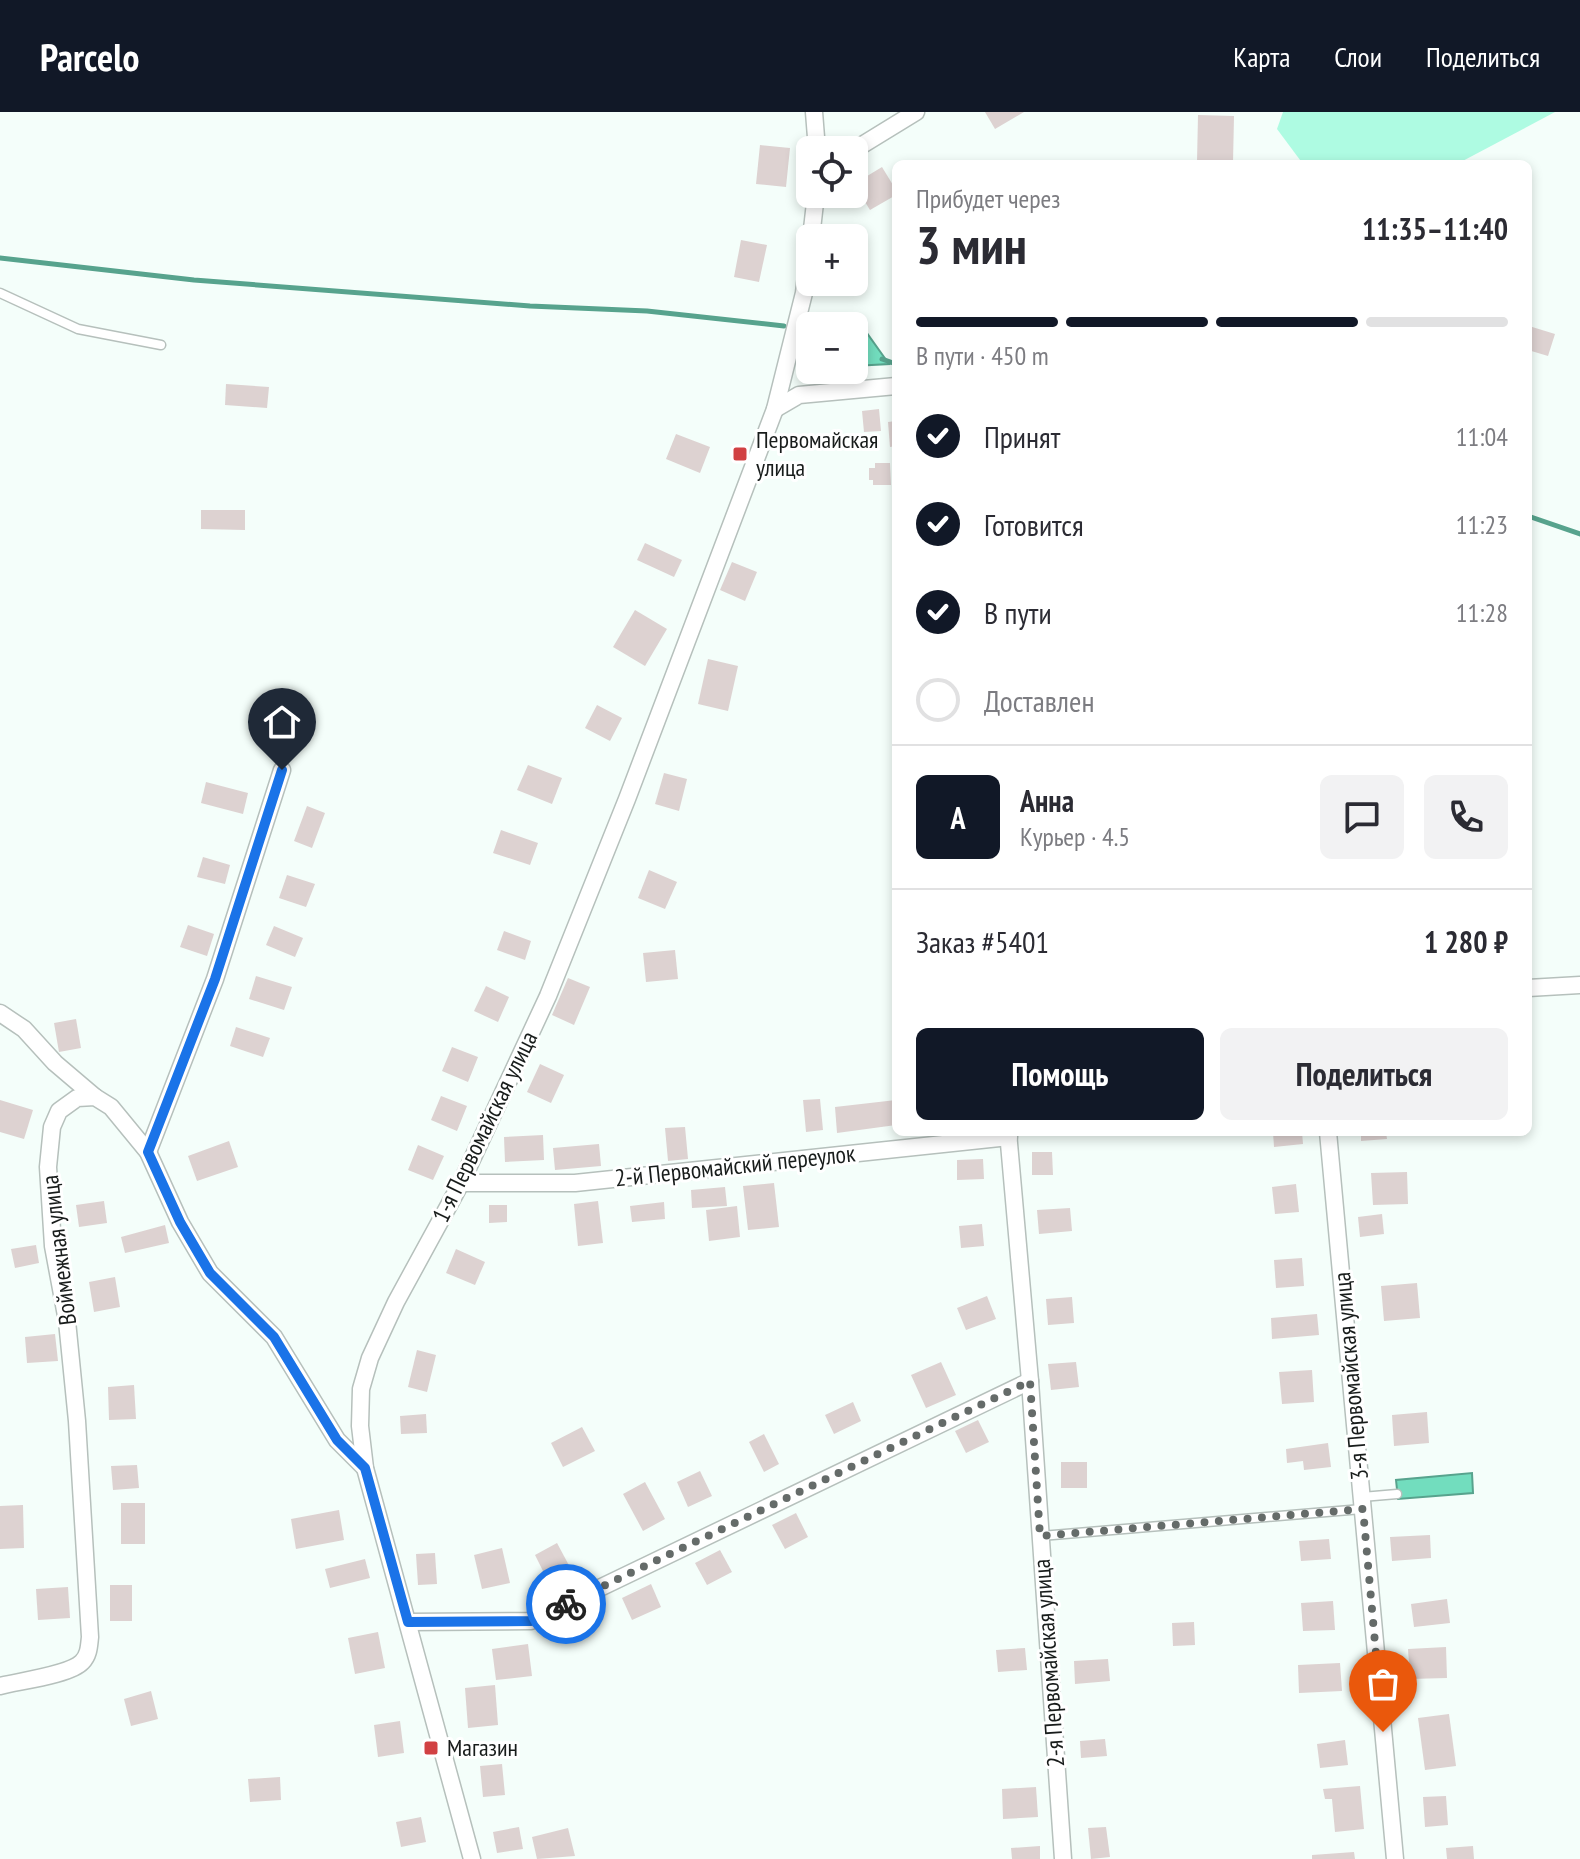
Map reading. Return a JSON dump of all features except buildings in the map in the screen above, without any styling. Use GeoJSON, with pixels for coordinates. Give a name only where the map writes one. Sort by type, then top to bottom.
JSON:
{"type":"FeatureCollection","features":[{"type":"Feature","properties":{"kind":"street"},"geometry":{"type":"LineString","coordinates":[[814,112],[816,136]]}},
{"type":"Feature","properties":{"kind":"street"},"geometry":{"type":"LineString","coordinates":[[868,141],[916,112]]}},
{"type":"Feature","properties":{"kind":"street","name":"1-я Первомайская улица"},"geometry":{"type":"LineString","coordinates":[[472,1859],[365,1468],[360,1426],[361,1389],[370,1358],[396,1302],[461,1183],[548,996],[633,784],[775,409],[803,296]]}},
{"type":"Feature","properties":{"kind":"street"},"geometry":{"type":"LineString","coordinates":[[775,409],[799,395],[892,386]]}},
{"type":"Feature","properties":{"kind":"street"},"geometry":{"type":"LineString","coordinates":[[148,1152],[215,979],[282,770]]}},
{"type":"Feature","properties":{"kind":"street"},"geometry":{"type":"LineString","coordinates":[[1532,988],[1580,985]]}},
{"type":"Feature","properties":{"kind":"street"},"geometry":{"type":"LineString","coordinates":[[0,1013],[24,1029],[55,1063],[111,1107],[148,1152],[180,1222],[210,1273],[274,1337],[337,1440],[365,1468]]}},
{"type":"Feature","properties":{"kind":"street","name":"Воймежная улица"},"geometry":{"type":"LineString","coordinates":[[0,1686],[69,1669],[81,1664],[88,1653],[90,1637],[77,1421],[67,1321],[53,1246],[48,1167],[52,1127],[59,1111],[77,1098],[95,1097]]}},
{"type":"Feature","properties":{"kind":"street","name":"2-й Первомайский переулок"},"geometry":{"type":"LineString","coordinates":[[461,1183],[575,1183],[991,1136]]}},
{"type":"Feature","properties":{"kind":"street","name":"2-я Первомайская улица"},"geometry":{"type":"LineString","coordinates":[[1009,1136],[1030,1381],[1063,1859]]}},
{"type":"Feature","properties":{"kind":"street","name":"3-я Первомайская улица"},"geometry":{"type":"LineString","coordinates":[[1328,1136],[1395,1859]]}},
{"type":"Feature","properties":{"kind":"street"},"geometry":{"type":"LineString","coordinates":[[408,1622],[531,1621],[1030,1381]]}},
{"type":"Feature","properties":{"kind":"lane"},"geometry":{"type":"LineString","coordinates":[[0,293],[78,329],[161,345]]}},
{"type":"Feature","properties":{"kind":"lane"},"geometry":{"type":"LineString","coordinates":[[1040,1536],[1362,1503],[1397,1494]]}},
{"type":"Feature","properties":{"kind":"shaded area"},"geometry":{"type":"Polygon","coordinates":[[[1283,112],[1555,112],[1465,160],[1300,160],[1277,129],[1283,112]]]}},
{"type":"Feature","properties":{"kind":"shaded area"},"geometry":{"type":"Polygon","coordinates":[[[868,335],[889,364],[868,365],[868,335]]]}},
{"type":"Feature","properties":{"kind":"shaded area"},"geometry":{"type":"Polygon","coordinates":[[[1472,1473],[1473,1493],[1398,1499],[1396,1480],[1472,1473]]]}},
{"type":"Feature","properties":{"kind":"waterway"},"geometry":{"type":"LineString","coordinates":[[0,258],[194,280],[530,306],[647,311],[784,326]]}},
{"type":"Feature","properties":{"kind":"waterway"},"geometry":{"type":"LineString","coordinates":[[882,359],[892,363]]}},
{"type":"Feature","properties":{"kind":"waterway"},"geometry":{"type":"LineString","coordinates":[[1532,517],[1580,534]]}},
{"type":"Feature","properties":{"kind":"way so far"},"geometry":{"type":"LineString","coordinates":[[566,1604],[1030,1381],[1040,1536],[1363,1509],[1383,1732]]}},
{"type":"Feature","properties":{"kind":"place","name":"Первомайская улица"},"geometry":{"type":"Point","coordinates":[740,454]}},
{"type":"Feature","properties":{"kind":"place","name":"Магазин"},"geometry":{"type":"Point","coordinates":[431,1748]}},
{"type":"Feature","properties":{"kind":"route"},"geometry":{"type":"LineString","coordinates":[[282,770],[215,979],[148,1152],[180,1222],[210,1273],[274,1337],[337,1440],[365,1468],[408,1622],[531,1621],[566,1604]]}}]}
